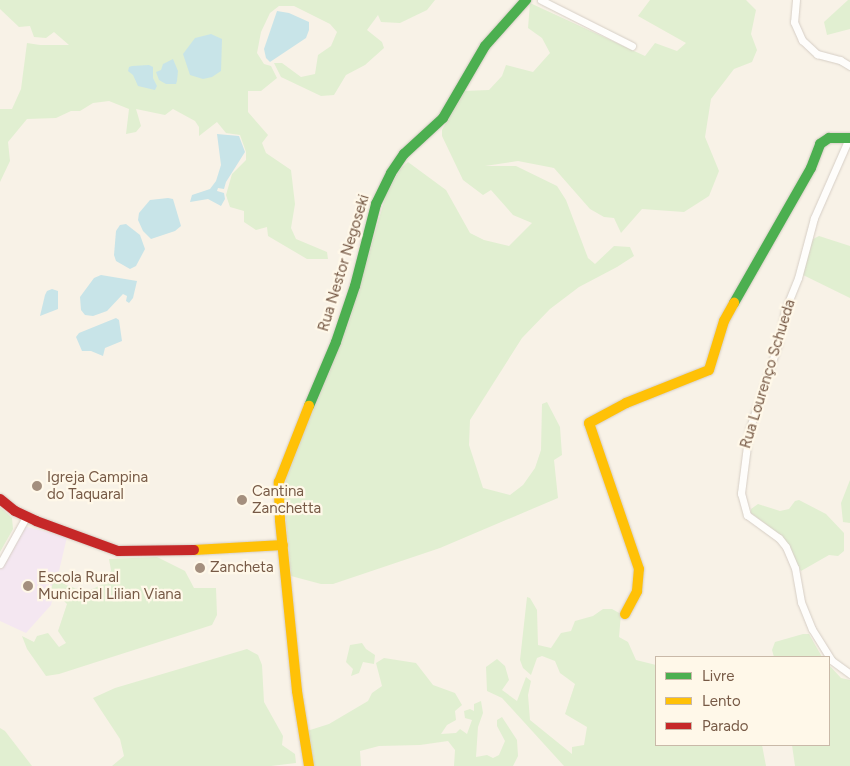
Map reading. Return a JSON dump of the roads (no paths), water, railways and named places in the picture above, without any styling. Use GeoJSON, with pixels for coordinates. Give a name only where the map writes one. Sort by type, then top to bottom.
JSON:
{"type":"FeatureCollection","features":[{"type":"Feature","properties":{"kind":"street","name":"Rua Nestor Negoseki"},"geometry":{"type":"LineString","coordinates":[[309,766],[297,691],[279,500],[279,482],[336,342],[355,286],[381,193],[400,159],[442,118],[485,46],[526,0]]}},
{"type":"Feature","properties":{"kind":"street"},"geometry":{"type":"LineString","coordinates":[[541,0],[632,46]]}},
{"type":"Feature","properties":{"kind":"street"},"geometry":{"type":"LineString","coordinates":[[796,0],[794,22],[802,40],[817,54],[840,60],[850,66]]}},
{"type":"Feature","properties":{"kind":"street"},"geometry":{"type":"LineString","coordinates":[[625,614],[637,591],[639,569],[589,424],[591,420],[626,403],[709,370],[724,321],[811,168],[820,144],[829,138],[850,137]]}},
{"type":"Feature","properties":{"kind":"street","name":"Rua Lourenço Schueda"},"geometry":{"type":"LineString","coordinates":[[829,656],[812,629],[801,602],[795,568],[786,547],[779,538],[747,514],[740,493],[741,476],[751,423],[778,344],[785,311],[798,278],[814,218],[850,137]]}},
{"type":"Feature","properties":{"kind":"street"},"geometry":{"type":"LineString","coordinates":[[0,499],[26,517],[107,548],[130,552],[283,545]]}},
{"type":"Feature","properties":{"kind":"street"},"geometry":{"type":"LineString","coordinates":[[0,564],[26,517]]}},
{"type":"Feature","properties":{"kind":"street","name":"Rua Lourenço Schueda"},"geometry":{"type":"LineString","coordinates":[[830,658],[850,674]]}},
{"type":"Feature","properties":{"kind":"water"},"geometry":{"type":"Polygon","coordinates":[[[277,11],[289,13],[309,22],[309,30],[306,38],[270,62],[266,58],[264,49],[277,11]]]}},
{"type":"Feature","properties":{"kind":"water"},"geometry":{"type":"Polygon","coordinates":[[[211,34],[222,39],[221,71],[212,77],[203,79],[190,75],[183,54],[195,38],[211,34]]]}},
{"type":"Feature","properties":{"kind":"water"},"geometry":{"type":"Polygon","coordinates":[[[173,59],[178,71],[177,81],[176,84],[166,84],[159,80],[156,72],[161,70],[163,64],[173,59]]]}},
{"type":"Feature","properties":{"kind":"water"},"geometry":{"type":"Polygon","coordinates":[[[149,65],[153,67],[153,78],[157,86],[155,90],[138,86],[133,75],[128,71],[129,67],[132,66],[149,65]]]}},
{"type":"Feature","properties":{"kind":"water"},"geometry":{"type":"Polygon","coordinates":[[[217,134],[239,136],[245,152],[226,182],[224,189],[218,188],[217,191],[224,193],[225,199],[221,206],[208,199],[190,202],[192,195],[210,189],[216,181],[221,165],[217,134]]]}},
{"type":"Feature","properties":{"kind":"water"},"geometry":{"type":"Polygon","coordinates":[[[173,199],[181,226],[175,231],[151,239],[143,231],[138,220],[139,213],[150,200],[173,199]]]}},
{"type":"Feature","properties":{"kind":"water"},"geometry":{"type":"Polygon","coordinates":[[[126,224],[140,235],[145,249],[136,266],[130,269],[116,261],[114,255],[116,231],[120,225],[126,224]]]}},
{"type":"Feature","properties":{"kind":"water"},"geometry":{"type":"Polygon","coordinates":[[[101,275],[137,281],[133,298],[129,303],[126,301],[127,296],[123,294],[107,311],[93,316],[85,315],[81,310],[80,297],[94,278],[101,275]]]}},
{"type":"Feature","properties":{"kind":"water"},"geometry":{"type":"Polygon","coordinates":[[[52,289],[58,291],[58,309],[40,316],[45,295],[47,291],[52,289]]]}},
{"type":"Feature","properties":{"kind":"water"},"geometry":{"type":"Polygon","coordinates":[[[116,318],[119,320],[122,341],[105,348],[103,356],[91,351],[82,351],[76,337],[79,333],[116,318]]]}},
{"type":"Feature","properties":{"kind":"place","name":"Igreja Campina do Taquaral"},"geometry":{"type":"Point","coordinates":[37,486]}},
{"type":"Feature","properties":{"kind":"place","name":"Cantina Zanchetta"},"geometry":{"type":"Point","coordinates":[242,500]}},
{"type":"Feature","properties":{"kind":"place","name":"Zancheta"},"geometry":{"type":"Point","coordinates":[200,568]}},
{"type":"Feature","properties":{"kind":"place","name":"Escola Rural Municipal Lilian Viana"},"geometry":{"type":"Point","coordinates":[28,586]}}]}
